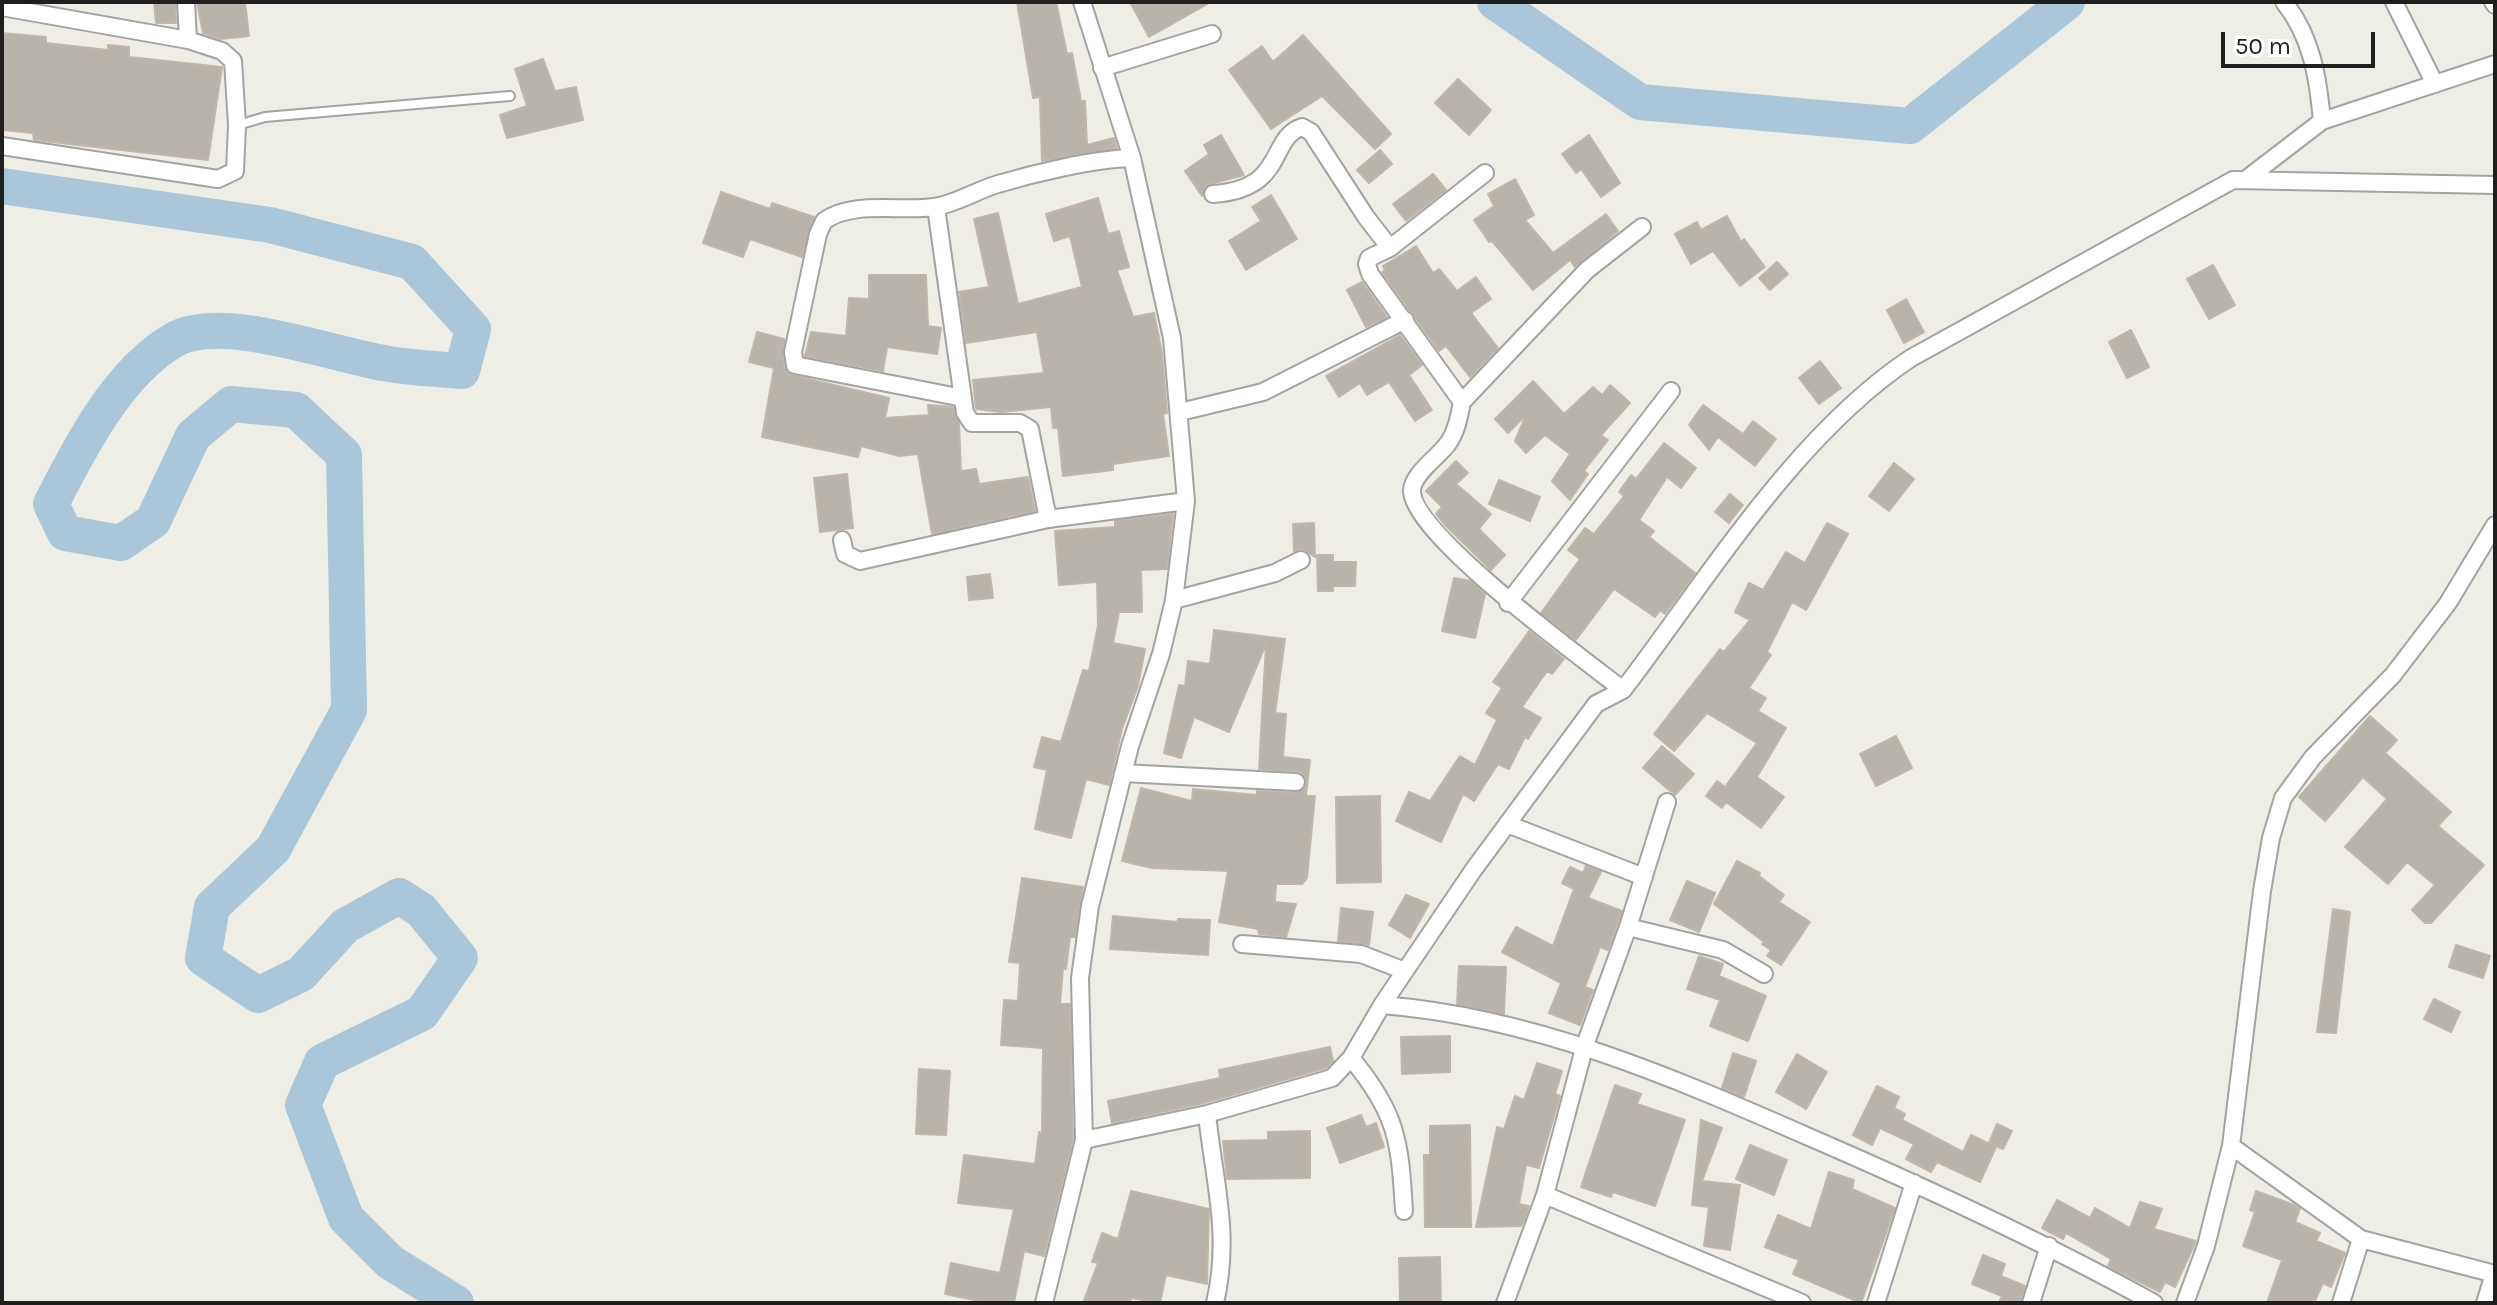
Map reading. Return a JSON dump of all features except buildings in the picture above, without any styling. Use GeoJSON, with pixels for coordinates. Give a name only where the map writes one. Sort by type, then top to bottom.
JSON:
{"type":"FeatureCollection","features":[{"type":"Feature","properties":{"kind":"street"},"geometry":{"type":"LineString","coordinates":[[69,2],[71,21]]}},
{"type":"Feature","properties":{"kind":"street"},"geometry":{"type":"LineString","coordinates":[[186,2],[188,40]]}},
{"type":"Feature","properties":{"kind":"street"},"geometry":{"type":"LineString","coordinates":[[1044,1303],[1084,1140],[1080,978],[1090,906],[1123,773],[1174,600],[1186,501],[1172,338],[1132,158],[1082,2]]}},
{"type":"Feature","properties":{"kind":"street"},"geometry":{"type":"LineString","coordinates":[[2284,2],[2299,21],[2313,57],[2322,121]]}},
{"type":"Feature","properties":{"kind":"street"},"geometry":{"type":"LineString","coordinates":[[2394,2],[2435,84]]}},
{"type":"Feature","properties":{"kind":"street"},"geometry":{"type":"LineString","coordinates":[[2,7],[188,40],[222,51],[233,61],[237,125],[235,171],[225,179],[2,146]]}},
{"type":"Feature","properties":{"kind":"street"},"geometry":{"type":"LineString","coordinates":[[1102,68],[1212,34]]}},
{"type":"Feature","properties":{"kind":"street"},"geometry":{"type":"LineString","coordinates":[[2249,177],[2322,121],[2495,64]]}},
{"type":"Feature","properties":{"kind":"street"},"geometry":{"type":"LineString","coordinates":[[1213,194],[1243,189],[1256,183],[1268,172],[1292,131],[1302,127],[1311,132],[1390,248]]}},
{"type":"Feature","properties":{"kind":"street"},"geometry":{"type":"LineString","coordinates":[[963,398],[802,369],[793,360],[818,234],[824,221],[846,212],[936,207],[999,184],[1080,167],[1101,158],[1132,158]]}},
{"type":"Feature","properties":{"kind":"street"},"geometry":{"type":"LineString","coordinates":[[1462,402],[1367,264],[1369,258],[1390,248],[1485,173]]}},
{"type":"Feature","properties":{"kind":"street"},"geometry":{"type":"LineString","coordinates":[[1084,1140],[1207,1114],[1332,1078],[1351,1058],[1405,971],[1507,824],[1596,704],[1623,690],[1763,504],[1846,409],[1877,381],[2217,186],[2249,177],[2495,185]]}},
{"type":"Feature","properties":{"kind":"street"},"geometry":{"type":"LineString","coordinates":[[936,207],[965,413],[972,423],[1020,423],[1030,429],[1048,519]]}},
{"type":"Feature","properties":{"kind":"street"},"geometry":{"type":"LineString","coordinates":[[1623,690],[1508,603],[1431,524],[1413,496],[1414,483],[1452,435],[1462,402],[1587,270],[1642,227]]}},
{"type":"Feature","properties":{"kind":"street"},"geometry":{"type":"LineString","coordinates":[[1180,412],[1263,392],[1405,320]]}},
{"type":"Feature","properties":{"kind":"street"},"geometry":{"type":"LineString","coordinates":[[1508,603],[1671,391]]}},
{"type":"Feature","properties":{"kind":"street"},"geometry":{"type":"LineString","coordinates":[[842,540],[848,558],[860,561],[1048,519],[1186,501]]}},
{"type":"Feature","properties":{"kind":"street"},"geometry":{"type":"LineString","coordinates":[[2185,1303],[2206,1246],[2231,1146],[2262,891],[2271,838],[2283,798],[2313,757],[2393,675],[2448,603],[2495,525]]}},
{"type":"Feature","properties":{"kind":"street"},"geometry":{"type":"LineString","coordinates":[[1174,600],[1275,573],[1301,560]]}},
{"type":"Feature","properties":{"kind":"street"},"geometry":{"type":"LineString","coordinates":[[1123,773],[1296,782]]}},
{"type":"Feature","properties":{"kind":"street"},"geometry":{"type":"LineString","coordinates":[[1505,1303],[1545,1195],[1585,1045],[1628,927],[1667,802]]}},
{"type":"Feature","properties":{"kind":"street"},"geometry":{"type":"LineString","coordinates":[[1507,824],[1644,877]]}},
{"type":"Feature","properties":{"kind":"street"},"geometry":{"type":"LineString","coordinates":[[1628,927],[1723,950],[1764,974]]}},
{"type":"Feature","properties":{"kind":"street"},"geometry":{"type":"LineString","coordinates":[[1242,944],[1361,954],[1405,971]]}},
{"type":"Feature","properties":{"kind":"street"},"geometry":{"type":"LineString","coordinates":[[1382,1005],[1435,1009],[1585,1045],[1711,1094],[1914,1183],[2049,1246],[2154,1303]]}},
{"type":"Feature","properties":{"kind":"street"},"geometry":{"type":"LineString","coordinates":[[1351,1058],[1376,1088],[1394,1124],[1400,1154],[1404,1211]]}},
{"type":"Feature","properties":{"kind":"street"},"geometry":{"type":"LineString","coordinates":[[1207,1114],[1223,1217],[1221,1277],[1215,1303]]}},
{"type":"Feature","properties":{"kind":"street"},"geometry":{"type":"LineString","coordinates":[[2231,1146],[2361,1239],[2494,1274],[2485,1303]]}},
{"type":"Feature","properties":{"kind":"street"},"geometry":{"type":"LineString","coordinates":[[1876,1303],[1914,1183]]}},
{"type":"Feature","properties":{"kind":"street"},"geometry":{"type":"LineString","coordinates":[[1545,1195],[1802,1303]]}},
{"type":"Feature","properties":{"kind":"street"},"geometry":{"type":"LineString","coordinates":[[2341,1303],[2361,1239]]}},
{"type":"Feature","properties":{"kind":"street"},"geometry":{"type":"LineString","coordinates":[[2031,1303],[2049,1246]]}},
{"type":"Feature","properties":{"kind":"lane"},"geometry":{"type":"LineString","coordinates":[[237,125],[265,117],[510,96]]}},
{"type":"Feature","properties":{"kind":"waterway"},"geometry":{"type":"LineString","coordinates":[[1495,2],[1640,102],[1910,126],[2067,2]]}},
{"type":"Feature","properties":{"kind":"waterway"},"geometry":{"type":"LineString","coordinates":[[2,186],[270,225],[412,262],[473,329],[462,371],[366,360],[249,333],[195,333],[174,340],[135,371],[118,391],[87,436],[51,504],[65,533],[121,543],[153,521],[193,436],[231,404],[296,410],[344,455],[349,710],[273,849],[212,907],[203,958],[258,995],[301,974],[345,926],[399,896],[421,910],[460,958],[422,1013],[322,1062],[303,1105],[346,1218],[390,1262],[456,1303]]}}]}
